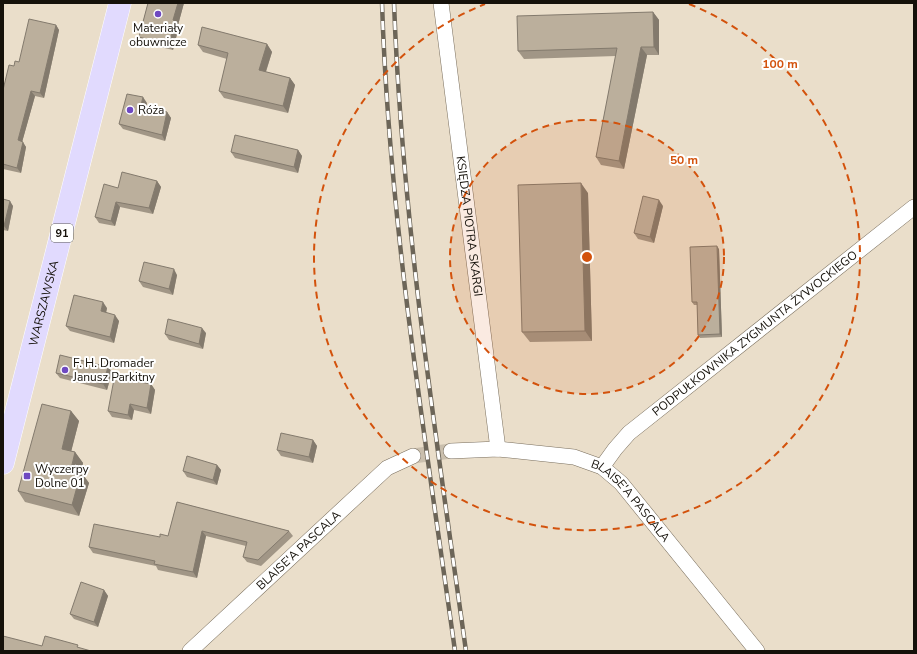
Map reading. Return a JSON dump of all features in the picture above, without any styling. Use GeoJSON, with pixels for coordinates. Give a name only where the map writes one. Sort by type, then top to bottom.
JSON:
{"type":"FeatureCollection","features":[{"type":"Feature","properties":{"kind":"main road","name":"WARSZAWSKA"},"geometry":{"type":"LineString","coordinates":[[3,463],[120,3]]}},
{"type":"Feature","properties":{"kind":"street","name":"KSIĘDZA PIOTRA SKARGI"},"geometry":{"type":"LineString","coordinates":[[441,3],[498,449]]}},
{"type":"Feature","properties":{"kind":"street","name":"PODPUŁKOWNIKA ZYGMUNTA ŻYWOCKIEGO"},"geometry":{"type":"LineString","coordinates":[[602,467],[629,433],[914,206]]}},
{"type":"Feature","properties":{"kind":"street","name":"BLAISE'A PASCALA"},"geometry":{"type":"LineString","coordinates":[[451,450],[498,449],[574,457],[602,467],[621,483],[757,651]]}},
{"type":"Feature","properties":{"kind":"street","name":"BLAISE'A PASCALA"},"geometry":{"type":"LineString","coordinates":[[190,651],[387,468],[413,456]]}},
{"type":"Feature","properties":{"kind":"building"},"geometry":{"type":"Polygon","coordinates":[[[148,3],[178,3],[173,20],[175,21],[169,45],[139,37],[148,3]]]}},
{"type":"Feature","properties":{"kind":"building"},"geometry":{"type":"Polygon","coordinates":[[[653,12],[654,47],[641,47],[619,161],[596,157],[617,48],[518,51],[517,16],[653,12]]]}},
{"type":"Feature","properties":{"kind":"building"},"geometry":{"type":"Polygon","coordinates":[[[29,19],[56,25],[40,93],[31,91],[18,140],[23,142],[17,168],[3,164],[3,90],[9,65],[14,66],[15,61],[19,62],[29,19]]]}},
{"type":"Feature","properties":{"kind":"building"},"geometry":{"type":"Polygon","coordinates":[[[202,27],[267,44],[259,70],[290,78],[283,106],[219,91],[228,53],[198,45],[202,27]]]}},
{"type":"Feature","properties":{"kind":"building"},"geometry":{"type":"Polygon","coordinates":[[[127,94],[143,97],[141,105],[167,112],[162,135],[119,124],[127,94]]]}},
{"type":"Feature","properties":{"kind":"building"},"geometry":{"type":"Polygon","coordinates":[[[235,135],[298,150],[294,167],[231,152],[235,135]]]}},
{"type":"Feature","properties":{"kind":"building"},"geometry":{"type":"Polygon","coordinates":[[[122,172],[157,181],[149,208],[116,202],[111,221],[95,217],[104,184],[118,188],[122,172]]]}},
{"type":"Feature","properties":{"kind":"building"},"geometry":{"type":"Polygon","coordinates":[[[581,183],[585,331],[522,332],[518,185],[581,183]]]}},
{"type":"Feature","properties":{"kind":"building"},"geometry":{"type":"Polygon","coordinates":[[[643,196],[659,200],[650,237],[634,233],[643,196]]]}},
{"type":"Feature","properties":{"kind":"building"},"geometry":{"type":"Polygon","coordinates":[[[3,199],[10,201],[4,226],[3,226],[3,199]]]}},
{"type":"Feature","properties":{"kind":"building"},"geometry":{"type":"Polygon","coordinates":[[[717,246],[720,334],[698,335],[697,302],[692,302],[690,247],[717,246]]]}},
{"type":"Feature","properties":{"kind":"building"},"geometry":{"type":"Polygon","coordinates":[[[144,262],[174,269],[169,289],[139,281],[144,262]]]}},
{"type":"Feature","properties":{"kind":"building"},"geometry":{"type":"Polygon","coordinates":[[[74,295],[103,302],[101,311],[115,315],[110,337],[66,326],[74,295]]]}},
{"type":"Feature","properties":{"kind":"building"},"geometry":{"type":"Polygon","coordinates":[[[168,319],[202,328],[199,344],[165,334],[168,319]]]}},
{"type":"Feature","properties":{"kind":"building"},"geometry":{"type":"Polygon","coordinates":[[[60,355],[108,367],[103,384],[56,373],[60,355]]]}},
{"type":"Feature","properties":{"kind":"building"},"geometry":{"type":"Polygon","coordinates":[[[115,374],[134,377],[134,381],[151,384],[147,408],[130,404],[128,415],[108,411],[115,374]]]}},
{"type":"Feature","properties":{"kind":"building"},"geometry":{"type":"Polygon","coordinates":[[[42,404],[71,411],[62,449],[75,452],[71,469],[81,472],[72,505],[18,491],[42,404]]]}},
{"type":"Feature","properties":{"kind":"building"},"geometry":{"type":"Polygon","coordinates":[[[281,433],[313,440],[309,457],[277,450],[281,433]]]}},
{"type":"Feature","properties":{"kind":"building"},"geometry":{"type":"Polygon","coordinates":[[[187,456],[217,465],[213,480],[183,471],[187,456]]]}},
{"type":"Feature","properties":{"kind":"building"},"geometry":{"type":"Polygon","coordinates":[[[177,502],[289,531],[258,560],[243,557],[247,542],[202,531],[193,572],[154,564],[155,561],[89,547],[94,524],[160,537],[160,534],[168,536],[177,502]]]}},
{"type":"Feature","properties":{"kind":"building"},"geometry":{"type":"Polygon","coordinates":[[[81,582],[104,590],[94,622],[70,614],[81,582]]]}},
{"type":"Feature","properties":{"kind":"building"},"geometry":{"type":"Polygon","coordinates":[[[3,636],[42,646],[45,636],[78,645],[77,647],[91,651],[3,651],[3,636]]]}},
{"type":"Feature","properties":{"kind":"tunnel"},"geometry":{"type":"LineString","coordinates":[[413,456],[451,451]]}},
{"type":"Feature","properties":{"kind":"railway"},"geometry":{"type":"LineString","coordinates":[[382,3],[392,166],[400,247],[455,651]]}},
{"type":"Feature","properties":{"kind":"railway"},"geometry":{"type":"LineString","coordinates":[[394,3],[404,166],[412,247],[432,409],[466,651]]}},
{"type":"Feature","properties":{"kind":"place","name":"Materiały obuwnicze"},"geometry":{"type":"Point","coordinates":[158,14]}},
{"type":"Feature","properties":{"kind":"place","name":"Róża"},"geometry":{"type":"Point","coordinates":[130,110]}},
{"type":"Feature","properties":{"kind":"place","name":"F. H. Dromader Janusz Parkitny"},"geometry":{"type":"Point","coordinates":[65,370]}},
{"type":"Feature","properties":{"kind":"place","name":"Wyczerpy Dolne 01"},"geometry":{"type":"Point","coordinates":[27,476]}}]}
